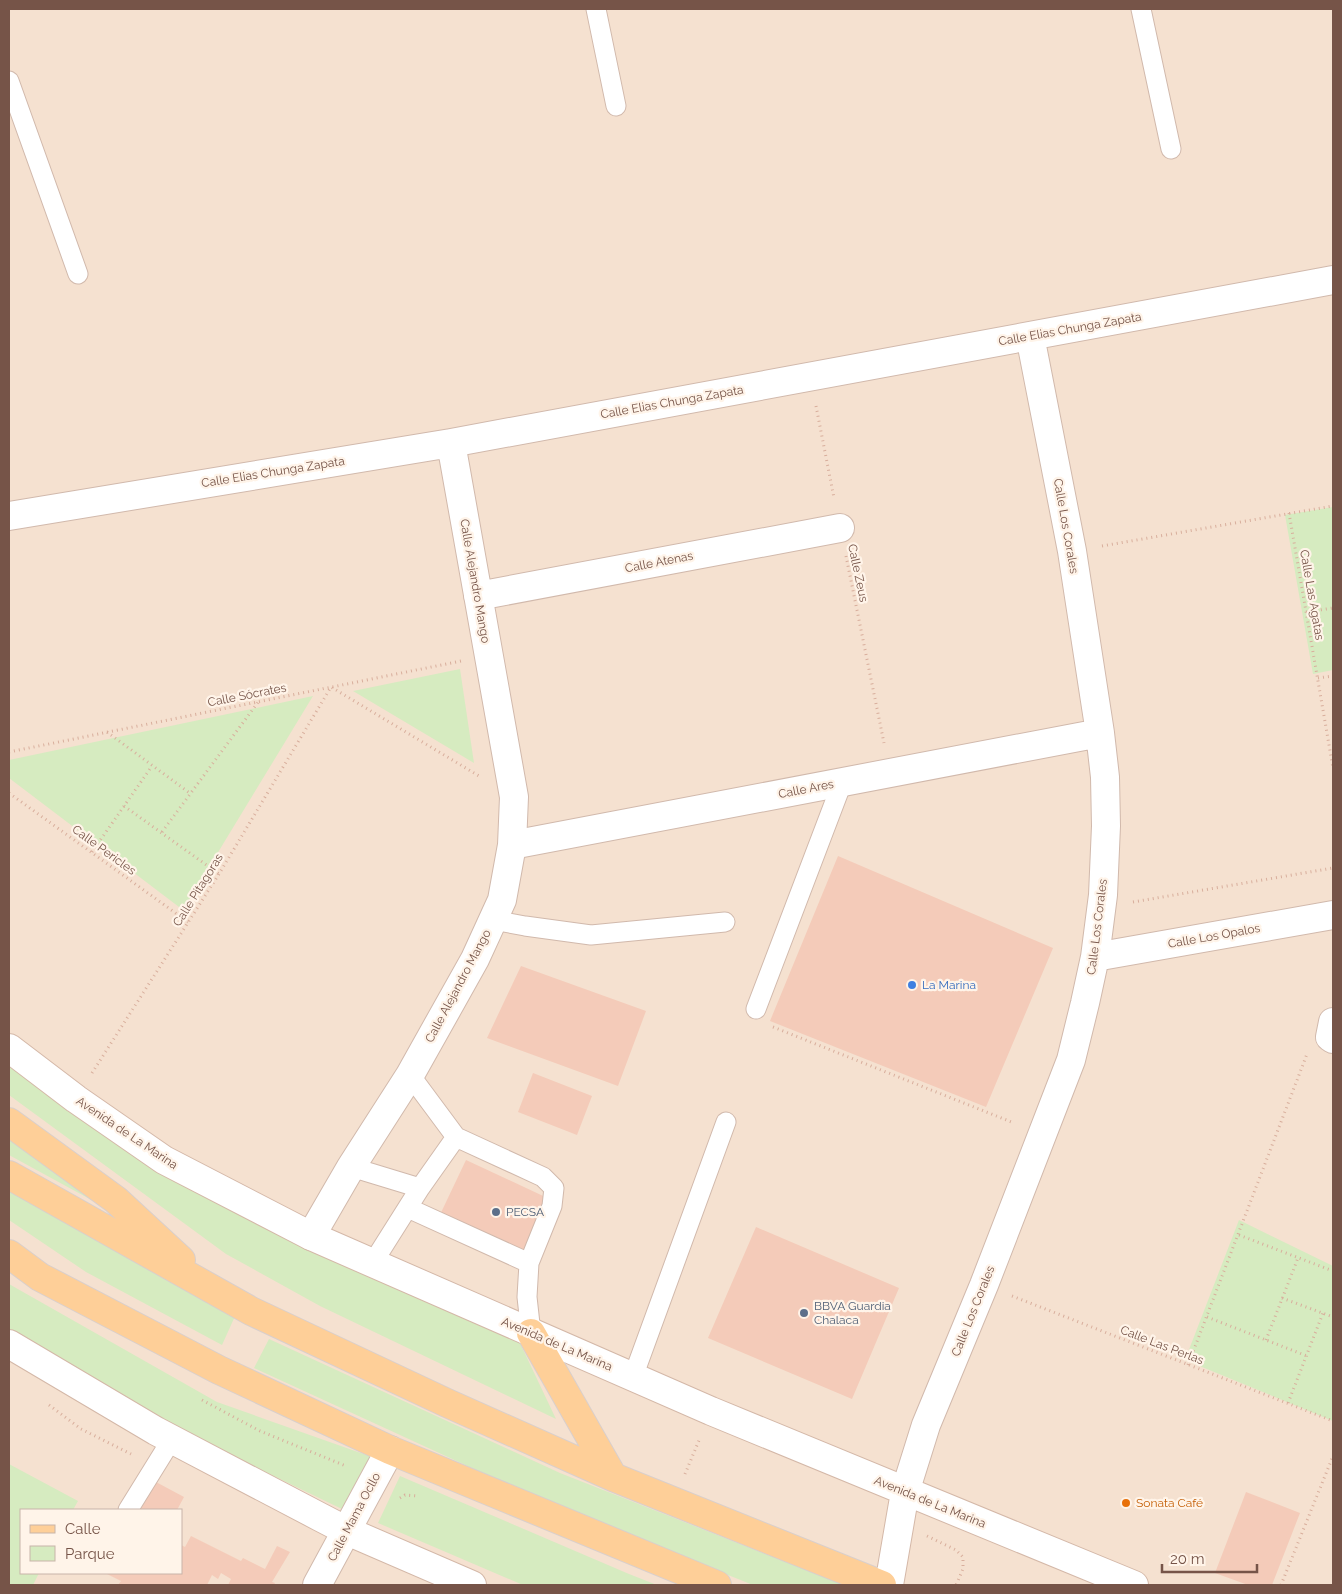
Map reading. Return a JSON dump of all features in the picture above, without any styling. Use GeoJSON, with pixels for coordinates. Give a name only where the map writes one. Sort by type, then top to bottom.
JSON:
{"type":"FeatureCollection","features":[{"type":"Feature","properties":{"kind":"main road"},"geometry":{"type":"LineString","coordinates":[[9,1122],[116,1200],[216,1292]]}},
{"type":"Feature","properties":{"kind":"main road"},"geometry":{"type":"LineString","coordinates":[[9,1175],[251,1311],[447,1404],[673,1502],[882,1585]]}},
{"type":"Feature","properties":{"kind":"main road"},"geometry":{"type":"LineString","coordinates":[[9,1254],[40,1276]]}},
{"type":"Feature","properties":{"kind":"main road"},"geometry":{"type":"LineString","coordinates":[[9,1263],[40,1276],[219,1370],[390,1450],[717,1585]]}},
{"type":"Feature","properties":{"kind":"main road"},"geometry":{"type":"LineString","coordinates":[[531,1333],[613,1477]]}},
{"type":"Feature","properties":{"kind":"street","name":"Calle Elias Chunga Zapata"},"geometry":{"type":"LineString","coordinates":[[9,516],[451,443],[1333,280]]}},
{"type":"Feature","properties":{"kind":"street","name":"Calle Los Corales"},"geometry":{"type":"LineString","coordinates":[[889,1585],[905,1492],[926,1425],[984,1286],[1070,1060],[1086,1003],[1095,957],[1106,826],[1105,777],[1072,551],[1030,336]]}},
{"type":"Feature","properties":{"kind":"street","name":"Calle Alejandro Mango"},"geometry":{"type":"LineString","coordinates":[[311,1236],[351,1167],[410,1075],[475,959],[502,900],[512,845],[514,797],[451,443]]}},
{"type":"Feature","properties":{"kind":"street","name":"Calle Atenas"},"geometry":{"type":"LineString","coordinates":[[478,596],[840,528]]}},
{"type":"Feature","properties":{"kind":"street","name":"Calle Ares"},"geometry":{"type":"LineString","coordinates":[[512,845],[1100,733]]}},
{"type":"Feature","properties":{"kind":"street","name":"Calle Los Opalos"},"geometry":{"type":"LineString","coordinates":[[1095,957],[1333,916]]}},
{"type":"Feature","properties":{"kind":"street","name":"Avenida de La Marina"},"geometry":{"type":"LineString","coordinates":[[9,1048],[76,1099],[164,1160],[311,1236],[711,1411],[1134,1585]]}},
{"type":"Feature","properties":{"kind":"street"},"geometry":{"type":"LineString","coordinates":[[9,1344],[172,1439],[347,1531],[472,1585]]}},
{"type":"Feature","properties":{"kind":"street","name":"Calle Mama Ocllo"},"geometry":{"type":"LineString","coordinates":[[318,1585],[390,1450]]}},
{"type":"Feature","properties":{"kind":"lane"},"geometry":{"type":"LineString","coordinates":[[596,9],[616,106]]}},
{"type":"Feature","properties":{"kind":"lane"},"geometry":{"type":"LineString","coordinates":[[1141,9],[1171,149]]}},
{"type":"Feature","properties":{"kind":"lane"},"geometry":{"type":"LineString","coordinates":[[9,81],[78,274]]}},
{"type":"Feature","properties":{"kind":"lane"},"geometry":{"type":"LineString","coordinates":[[756,1009],[842,783]]}},
{"type":"Feature","properties":{"kind":"lane"},"geometry":{"type":"LineString","coordinates":[[493,920],[591,935],[725,922]]}},
{"type":"Feature","properties":{"kind":"lane"},"geometry":{"type":"LineString","coordinates":[[410,1075],[456,1137],[543,1177],[554,1188],[552,1206],[529,1263],[527,1297],[531,1333]]}},
{"type":"Feature","properties":{"kind":"lane"},"geometry":{"type":"LineString","coordinates":[[634,1377],[726,1122]]}},
{"type":"Feature","properties":{"kind":"lane"},"geometry":{"type":"LineString","coordinates":[[372,1264],[420,1188],[456,1137]]}},
{"type":"Feature","properties":{"kind":"lane"},"geometry":{"type":"LineString","coordinates":[[351,1167],[420,1188]]}},
{"type":"Feature","properties":{"kind":"lane"},"geometry":{"type":"LineString","coordinates":[[408,1208],[529,1263]]}},
{"type":"Feature","properties":{"kind":"lane"},"geometry":{"type":"LineString","coordinates":[[129,1509],[172,1439]]}},
{"type":"Feature","properties":{"kind":"path","name":"Calle Zeus"},"geometry":{"type":"LineString","coordinates":[[810,376],[890,774]]}},
{"type":"Feature","properties":{"kind":"path"},"geometry":{"type":"LineString","coordinates":[[1072,551],[1333,506]]}},
{"type":"Feature","properties":{"kind":"path","name":"Calle Las Agatas"},"geometry":{"type":"LineString","coordinates":[[1289,513],[1333,768]]}},
{"type":"Feature","properties":{"kind":"path"},"geometry":{"type":"LineString","coordinates":[[1306,612],[1333,608]]}},
{"type":"Feature","properties":{"kind":"path","name":"Calle Sócrates"},"geometry":{"type":"LineString","coordinates":[[9,752],[488,655]]}},
{"type":"Feature","properties":{"kind":"path"},"geometry":{"type":"LineString","coordinates":[[1318,678],[1333,676]]}},
{"type":"Feature","properties":{"kind":"path"},"geometry":{"type":"LineString","coordinates":[[331,687],[514,797]]}},
{"type":"Feature","properties":{"kind":"path","name":"Calle Pitagoras"},"geometry":{"type":"LineString","coordinates":[[76,1099],[219,874],[331,687]]}},
{"type":"Feature","properties":{"kind":"path"},"geometry":{"type":"LineString","coordinates":[[162,832],[259,701]]}},
{"type":"Feature","properties":{"kind":"path"},"geometry":{"type":"LineString","coordinates":[[107,732],[191,794]]}},
{"type":"Feature","properties":{"kind":"path"},"geometry":{"type":"LineString","coordinates":[[92,852],[152,766]]}},
{"type":"Feature","properties":{"kind":"path","name":"Calle Pericles"},"geometry":{"type":"LineString","coordinates":[[9,793],[188,922]]}},
{"type":"Feature","properties":{"kind":"path"},"geometry":{"type":"LineString","coordinates":[[124,806],[219,874]]}},
{"type":"Feature","properties":{"kind":"path"},"geometry":{"type":"LineString","coordinates":[[1100,908],[1333,868]]}},
{"type":"Feature","properties":{"kind":"path"},"geometry":{"type":"LineString","coordinates":[[756,1009],[756,1020],[1042,1134]]}},
{"type":"Feature","properties":{"kind":"path"},"geometry":{"type":"LineString","coordinates":[[1188,1365],[1314,1035],[1332,1033]]}},
{"type":"Feature","properties":{"kind":"path"},"geometry":{"type":"LineString","coordinates":[[1239,1235],[1333,1271]]}},
{"type":"Feature","properties":{"kind":"path"},"geometry":{"type":"LineString","coordinates":[[1266,1340],[1298,1258]]}},
{"type":"Feature","properties":{"kind":"path","name":"Calle Las Perlas"},"geometry":{"type":"LineString","coordinates":[[984,1286],[1333,1421]]}},
{"type":"Feature","properties":{"kind":"path"},"geometry":{"type":"LineString","coordinates":[[1282,1298],[1333,1317]]}},
{"type":"Feature","properties":{"kind":"path"},"geometry":{"type":"LineString","coordinates":[[1288,1404],[1323,1313]]}},
{"type":"Feature","properties":{"kind":"path"},"geometry":{"type":"LineString","coordinates":[[1207,1317],[1307,1356]]}},
{"type":"Feature","properties":{"kind":"path"},"geometry":{"type":"LineString","coordinates":[[202,1400],[260,1431],[352,1468]]}},
{"type":"Feature","properties":{"kind":"path"},"geometry":{"type":"LineString","coordinates":[[673,1502],[711,1411]]}},
{"type":"Feature","properties":{"kind":"path"},"geometry":{"type":"LineString","coordinates":[[1281,1585],[1333,1456]]}},
{"type":"Feature","properties":{"kind":"path"},"geometry":{"type":"LineString","coordinates":[[374,1543],[393,1502],[405,1495],[420,1496]]}},
{"type":"Feature","properties":{"kind":"shaded area"},"geometry":{"type":"Polygon","coordinates":[[[9,9],[1333,9],[1333,1585],[9,1585],[9,9]]]}},
{"type":"Feature","properties":{"kind":"green space"},"geometry":{"type":"Polygon","coordinates":[[[1333,507],[1333,670],[1313,674],[1285,515],[1333,507]]]}},
{"type":"Feature","properties":{"kind":"green space"},"geometry":{"type":"Polygon","coordinates":[[[460,669],[474,763],[353,691],[460,669]]]}},
{"type":"Feature","properties":{"kind":"green space"},"geometry":{"type":"Polygon","coordinates":[[[313,696],[183,910],[9,778],[9,760],[313,696]]]}},
{"type":"Feature","properties":{"kind":"green space"},"geometry":{"type":"Polygon","coordinates":[[[9,1054],[248,1212],[519,1341],[556,1419],[320,1306],[226,1254],[9,1095],[9,1054]]]}},
{"type":"Feature","properties":{"kind":"green space"},"geometry":{"type":"Polygon","coordinates":[[[9,1137],[108,1209],[9,1155],[9,1137]]]}},
{"type":"Feature","properties":{"kind":"green space"},"geometry":{"type":"Polygon","coordinates":[[[9,1188],[236,1314],[222,1345],[86,1272],[9,1220],[9,1188]]]}},
{"type":"Feature","properties":{"kind":"green space"},"geometry":{"type":"Polygon","coordinates":[[[1239,1220],[1333,1266],[1333,1421],[1185,1360],[1239,1220]]]}},
{"type":"Feature","properties":{"kind":"green space"},"geometry":{"type":"Polygon","coordinates":[[[9,1284],[217,1402],[372,1457],[344,1510],[174,1428],[9,1330],[9,1284]]]}},
{"type":"Feature","properties":{"kind":"green space"},"geometry":{"type":"Polygon","coordinates":[[[269,1339],[560,1473],[844,1585],[753,1585],[546,1502],[254,1368],[269,1339]]]}},
{"type":"Feature","properties":{"kind":"green space"},"geometry":{"type":"Polygon","coordinates":[[[9,1464],[78,1501],[74,1509],[20,1509],[20,1574],[38,1574],[33,1585],[9,1585],[9,1464]]]}},
{"type":"Feature","properties":{"kind":"green space"},"geometry":{"type":"Polygon","coordinates":[[[400,1476],[657,1585],[523,1585],[378,1523],[400,1476]]]}},
{"type":"Feature","properties":{"kind":"building","name":"La Marina"},"geometry":{"type":"Polygon","coordinates":[[[838,856],[1053,948],[986,1107],[770,1021],[838,856]]]}},
{"type":"Feature","properties":{"kind":"building"},"geometry":{"type":"Polygon","coordinates":[[[521,966],[646,1011],[618,1086],[487,1038],[521,966]]]}},
{"type":"Feature","properties":{"kind":"building"},"geometry":{"type":"Polygon","coordinates":[[[533,1073],[592,1096],[577,1135],[518,1112],[533,1073]]]}},
{"type":"Feature","properties":{"kind":"building","name":"PECSA"},"geometry":{"type":"Polygon","coordinates":[[[466,1160],[556,1202],[527,1263],[437,1221],[466,1160]]]}},
{"type":"Feature","properties":{"kind":"building","name":"BBVA Guardia Chalaca"},"geometry":{"type":"Polygon","coordinates":[[[756,1227],[899,1288],[852,1399],[708,1338],[756,1227]]]}},
{"type":"Feature","properties":{"kind":"building"},"geometry":{"type":"Polygon","coordinates":[[[156,1482],[184,1497],[178,1509],[141,1509],[156,1482]]]}},
{"type":"Feature","properties":{"kind":"building"},"geometry":{"type":"Polygon","coordinates":[[[1246,1492],[1300,1513],[1272,1585],[1248,1585],[1215,1573],[1246,1492]]]}},
{"type":"Feature","properties":{"kind":"building"},"geometry":{"type":"Polygon","coordinates":[[[191,1536],[241,1561],[243,1558],[265,1569],[277,1546],[290,1552],[272,1582],[275,1583],[274,1585],[228,1585],[231,1579],[221,1573],[218,1579],[212,1575],[207,1585],[118,1585],[121,1581],[107,1574],[182,1574],[182,1546],[185,1547],[191,1536]]]}},
{"type":"Feature","properties":{"kind":"place","name":"La Marina"},"geometry":{"type":"Point","coordinates":[912,985]}},
{"type":"Feature","properties":{"kind":"place","name":"PECSA"},"geometry":{"type":"Point","coordinates":[496,1212]}},
{"type":"Feature","properties":{"kind":"place","name":"BBVA Guardia Chalaca"},"geometry":{"type":"Point","coordinates":[804,1313]}},
{"type":"Feature","properties":{"kind":"place","name":"Sonata Café"},"geometry":{"type":"Point","coordinates":[1126,1503]}}]}
